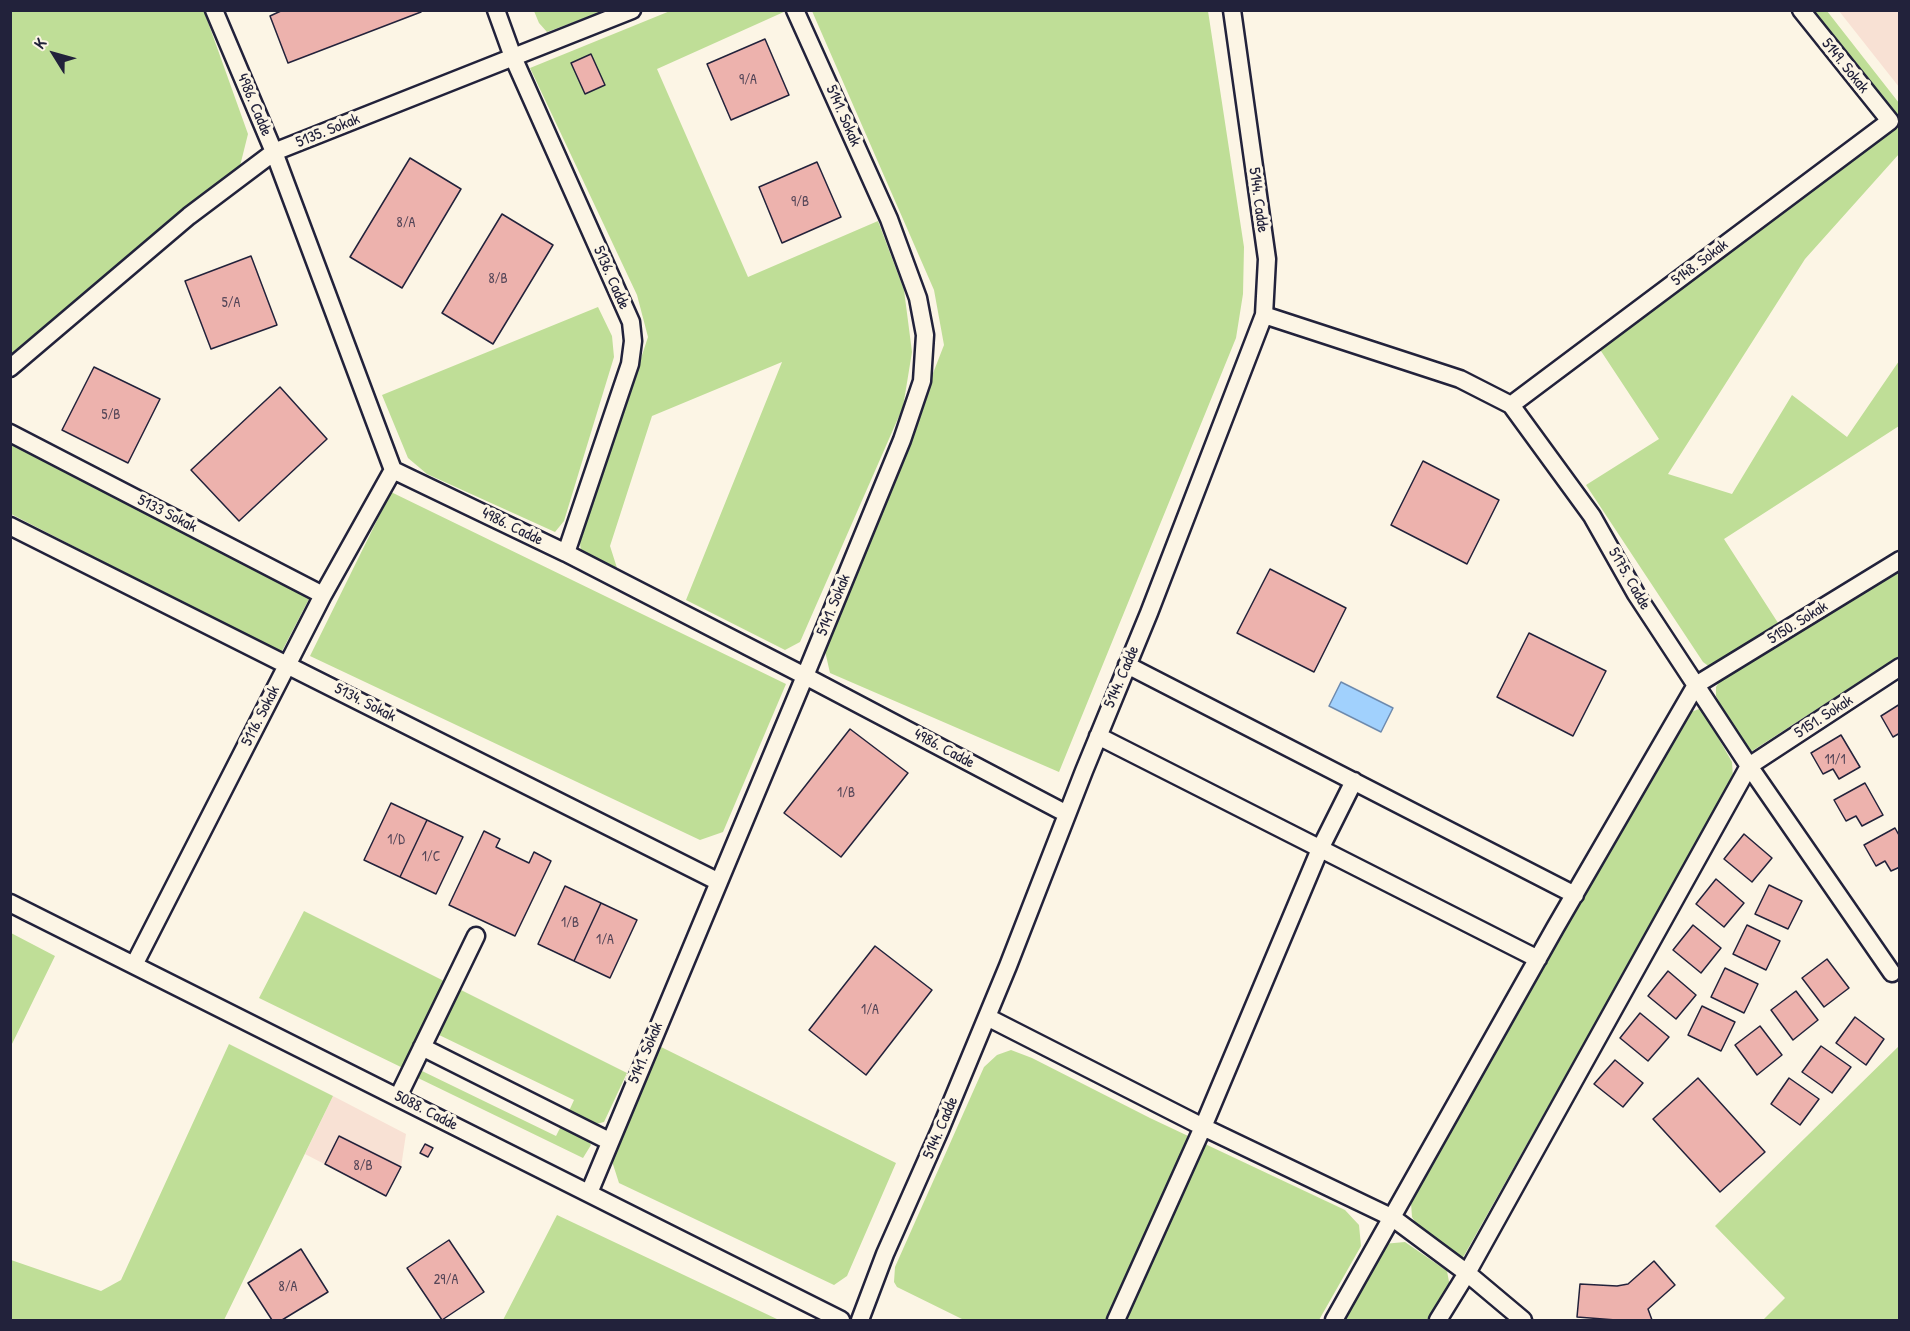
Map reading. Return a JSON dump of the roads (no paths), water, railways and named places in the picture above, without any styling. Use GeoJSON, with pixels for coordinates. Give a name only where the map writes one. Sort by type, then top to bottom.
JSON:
{"type":"FeatureCollection","features":[{"type":"Feature","properties":{"kind":"street","name":"4986. Cadde"},"geometry":{"type":"LineString","coordinates":[[214,10],[274,152],[393,470],[566,553],[806,676],[1067,814]]}},
{"type":"Feature","properties":{"kind":"street","name":"5136. Cadde"},"geometry":{"type":"LineString","coordinates":[[496,10],[513,57],[631,322],[633,341],[630,364],[566,553]]}},
{"type":"Feature","properties":{"kind":"street","name":"5135. Sokak"},"geometry":{"type":"LineString","coordinates":[[10,368],[189,216],[274,152],[632,10]]}},
{"type":"Feature","properties":{"kind":"street","name":"5141. Sokak"},"geometry":{"type":"LineString","coordinates":[[589,1193],[806,676],[902,440],[922,381],[924,335],[918,298],[889,219],[795,10]]}},
{"type":"Feature","properties":{"kind":"street","name":"5144. Cadde"},"geometry":{"type":"LineString","coordinates":[[860,1320],[885,1254],[987,1017],[1264,315],[1266,259],[1232,10]]}},
{"type":"Feature","properties":{"kind":"street","name":"5149. Sokak"},"geometry":{"type":"LineString","coordinates":[[1801,10],[1890,121]]}},
{"type":"Feature","properties":{"kind":"street","name":"5148. Sokak"},"geometry":{"type":"LineString","coordinates":[[1511,405],[1890,121]]}},
{"type":"Feature","properties":{"kind":"street","name":"5175. Cadde"},"geometry":{"type":"LineString","coordinates":[[1264,315],[1460,379],[1511,405],[1592,516],[1636,594],[1749,766],[1892,973]]}},
{"type":"Feature","properties":{"kind":"street","name":"5133 Sokak"},"geometry":{"type":"LineString","coordinates":[[10,433],[322,595]]}},
{"type":"Feature","properties":{"kind":"street","name":"5116. Sokak"},"geometry":{"type":"LineString","coordinates":[[134,965],[322,595],[393,470]]}},
{"type":"Feature","properties":{"kind":"street","name":"5134. Sokak"},"geometry":{"type":"LineString","coordinates":[[10,526],[719,882]]}},
{"type":"Feature","properties":{"kind":"street","name":"5150. Sokak"},"geometry":{"type":"LineString","coordinates":[[1696,685],[1899,560]]}},
{"type":"Feature","properties":{"kind":"street"},"geometry":{"type":"LineString","coordinates":[[1127,665],[1575,895]]}},
{"type":"Feature","properties":{"kind":"street","name":"5151. Sokak"},"geometry":{"type":"LineString","coordinates":[[1749,766],[1899,667]]}},
{"type":"Feature","properties":{"kind":"street"},"geometry":{"type":"LineString","coordinates":[[1334,1320],[1696,685]]}},
{"type":"Feature","properties":{"kind":"street"},"geometry":{"type":"LineString","coordinates":[[1098,736],[1538,959]]}},
{"type":"Feature","properties":{"kind":"street"},"geometry":{"type":"LineString","coordinates":[[1438,1320],[1467,1273],[1749,766]]}},
{"type":"Feature","properties":{"kind":"street"},"geometry":{"type":"LineString","coordinates":[[1116,1320],[1203,1126],[1320,849],[1354,781]]}},
{"type":"Feature","properties":{"kind":"street","name":"5088. Cadde"},"geometry":{"type":"LineString","coordinates":[[10,903],[841,1320]]}},
{"type":"Feature","properties":{"kind":"street"},"geometry":{"type":"LineString","coordinates":[[398,1096],[476,936]]}},
{"type":"Feature","properties":{"kind":"street"},"geometry":{"type":"LineString","coordinates":[[987,1017],[1203,1126],[1393,1218],[1467,1273],[1524,1320]]}},
{"type":"Feature","properties":{"kind":"street"},"geometry":{"type":"LineString","coordinates":[[422,1047],[609,1141]]}},
{"type":"Feature","properties":{"kind":"water"},"geometry":{"type":"Polygon","coordinates":[[[1341,682],[1393,708],[1381,732],[1329,706],[1341,682]]]}}]}
